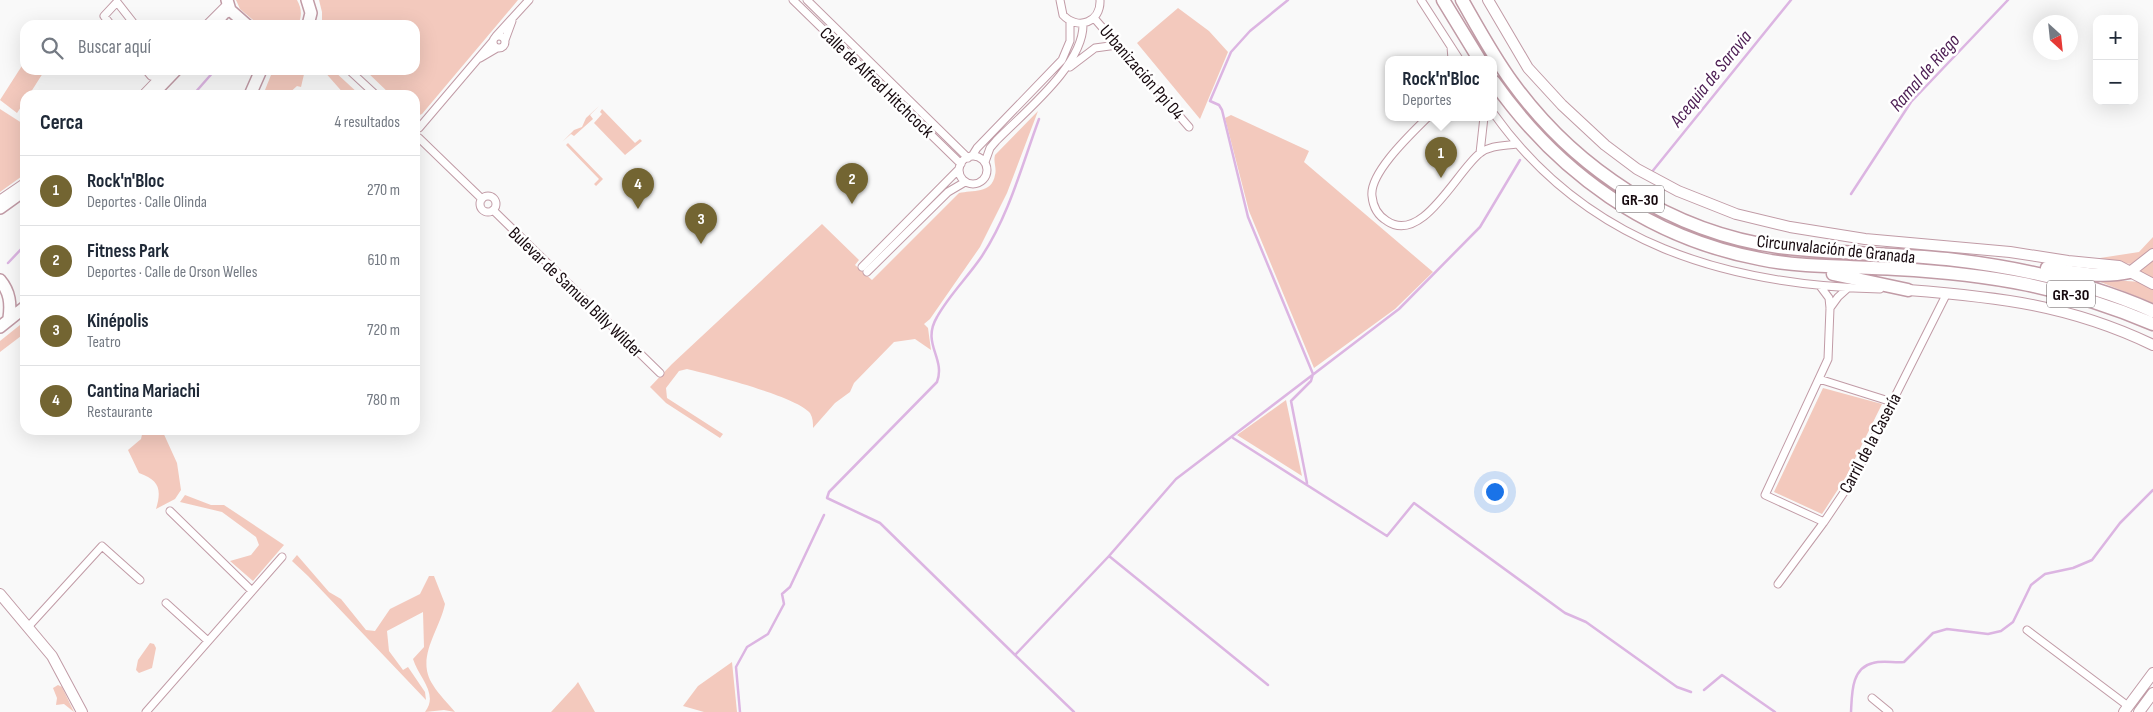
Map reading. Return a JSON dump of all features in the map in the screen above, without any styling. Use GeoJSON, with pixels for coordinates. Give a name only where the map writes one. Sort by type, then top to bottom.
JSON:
{"type":"FeatureCollection","features":[{"type":"Feature","properties":{"kind":"highway"},"geometry":{"type":"LineString","coordinates":[[1443,0],[1477,56]]}},
{"type":"Feature","properties":{"kind":"highway","name":"Circunvalación de Granada"},"geometry":{"type":"LineString","coordinates":[[1462,0],[1496,56]]}},
{"type":"Feature","properties":{"kind":"highway","name":"Circunvalación de Granada"},"geometry":{"type":"LineString","coordinates":[[1497,57],[1513,83],[1561,139],[1613,182],[1672,215],[1736,238],[1777,246],[1822,252],[1946,259],[1991,265],[2080,284],[2153,311]]}},
{"type":"Feature","properties":{"kind":"highway","name":"Circunvalación de Granada"},"geometry":{"type":"LineString","coordinates":[[1497,86],[1526,124],[1562,162],[1612,200],[1637,215],[1681,236],[1718,249],[1761,260],[1803,265],[1897,269],[1985,276],[2022,282],[2093,300],[2153,324]]}},
{"type":"Feature","properties":{"kind":"highway"},"geometry":{"type":"LineString","coordinates":[[1991,265],[2008,261],[2083,274],[2114,275],[2130,272]]}},
{"type":"Feature","properties":{"kind":"highway"},"geometry":{"type":"LineString","coordinates":[[1803,265],[1819,272],[1849,276],[1908,290]]}},
{"type":"Feature","properties":{"kind":"main road"},"geometry":{"type":"LineString","coordinates":[[307,0],[311,13],[309,20]]}},
{"type":"Feature","properties":{"kind":"main road"},"geometry":{"type":"LineString","coordinates":[[218,20],[228,4],[242,20]]}},
{"type":"Feature","properties":{"kind":"main road"},"geometry":{"type":"LineString","coordinates":[[157,90],[171,75]]}},
{"type":"Feature","properties":{"kind":"main road"},"geometry":{"type":"LineString","coordinates":[[252,90],[259,75]]}},
{"type":"Feature","properties":{"kind":"main road"},"geometry":{"type":"LineString","coordinates":[[0,208],[20,194]]}},
{"type":"Feature","properties":{"kind":"main road"},"geometry":{"type":"LineString","coordinates":[[0,280],[5,286],[11,304],[9,318]]}},
{"type":"Feature","properties":{"kind":"main road"},"geometry":{"type":"LineString","coordinates":[[0,327],[20,310]]}},
{"type":"Feature","properties":{"kind":"street"},"geometry":{"type":"LineString","coordinates":[[480,58],[482,52],[529,0]]}},
{"type":"Feature","properties":{"kind":"street","name":"Calle de Alfred Hitchcock"},"geometry":{"type":"LineString","coordinates":[[793,0],[960,166]]}},
{"type":"Feature","properties":{"kind":"street","name":"Calle de Alfred Hitchcock"},"geometry":{"type":"LineString","coordinates":[[807,0],[970,157]]}},
{"type":"Feature","properties":{"kind":"street"},"geometry":{"type":"LineString","coordinates":[[1060,0],[1061,11],[1070,21],[1083,24],[1094,18],[1099,10],[1100,0]]}},
{"type":"Feature","properties":{"kind":"street"},"geometry":{"type":"LineString","coordinates":[[1421,0],[1457,56]]}},
{"type":"Feature","properties":{"kind":"street"},"geometry":{"type":"LineString","coordinates":[[1488,0],[1528,68],[1556,100],[1592,134],[1637,169],[1678,191],[1736,214],[1790,227],[1865,239],[2010,252],[2068,262],[2119,266],[2153,284]]}},
{"type":"Feature","properties":{"kind":"street"},"geometry":{"type":"LineString","coordinates":[[107,20],[104,16],[117,2],[131,20]]}},
{"type":"Feature","properties":{"kind":"street"},"geometry":{"type":"LineString","coordinates":[[211,20],[228,4]]}},
{"type":"Feature","properties":{"kind":"street","name":"Urbanización Ppi 04"},"geometry":{"type":"LineString","coordinates":[[1094,18],[1189,127]]}},
{"type":"Feature","properties":{"kind":"street"},"geometry":{"type":"LineString","coordinates":[[420,124],[480,58],[503,46],[512,21]]}},
{"type":"Feature","properties":{"kind":"street"},"geometry":{"type":"LineString","coordinates":[[873,262],[960,166],[1062,60],[1070,41],[1070,21]]}},
{"type":"Feature","properties":{"kind":"street"},"geometry":{"type":"LineString","coordinates":[[1067,68],[1079,44],[1083,24]]}},
{"type":"Feature","properties":{"kind":"street"},"geometry":{"type":"LineString","coordinates":[[494,38],[502,36],[505,40]]}},
{"type":"Feature","properties":{"kind":"street"},"geometry":{"type":"LineString","coordinates":[[494,38],[497,48]]}},
{"type":"Feature","properties":{"kind":"street"},"geometry":{"type":"LineString","coordinates":[[864,270],[948,192],[965,182],[974,184],[982,182],[987,174],[985,162],[990,148],[1067,68],[1095,48],[1117,45]]}},
{"type":"Feature","properties":{"kind":"street"},"geometry":{"type":"LineString","coordinates":[[1451,46],[1452,56]]}},
{"type":"Feature","properties":{"kind":"street"},"geometry":{"type":"LineString","coordinates":[[147,90],[161,75]]}},
{"type":"Feature","properties":{"kind":"street"},"geometry":{"type":"LineString","coordinates":[[354,75],[371,90]]}},
{"type":"Feature","properties":{"kind":"street"},"geometry":{"type":"LineString","coordinates":[[1497,118],[1532,162],[1560,186],[1611,222],[1638,238],[1678,255],[1721,269],[1764,279],[1823,286],[1908,290],[2021,301],[2071,312],[2128,333],[2153,345]]}},
{"type":"Feature","properties":{"kind":"street"},"geometry":{"type":"LineString","coordinates":[[1425,121],[1375,178],[1371,192],[1373,207],[1382,218],[1394,226],[1409,225],[1426,216],[1480,153],[1497,146],[1517,144]]}},
{"type":"Feature","properties":{"kind":"street"},"geometry":{"type":"LineString","coordinates":[[1480,153],[1484,121]]}},
{"type":"Feature","properties":{"kind":"street"},"geometry":{"type":"LineString","coordinates":[[420,142],[482,199]]}},
{"type":"Feature","properties":{"kind":"street"},"geometry":{"type":"LineString","coordinates":[[970,157],[985,162]]}},
{"type":"Feature","properties":{"kind":"street"},"geometry":{"type":"LineString","coordinates":[[960,166],[961,176],[965,182]]}},
{"type":"Feature","properties":{"kind":"street"},"geometry":{"type":"LineString","coordinates":[[0,199],[20,185]]}},
{"type":"Feature","properties":{"kind":"street"},"geometry":{"type":"LineString","coordinates":[[489,196],[494,199],[496,206],[493,210],[485,212],[479,204],[482,199],[489,196]]}},
{"type":"Feature","properties":{"kind":"street","name":"Bulevar de Samuel Billy Wilder"},"geometry":{"type":"LineString","coordinates":[[493,210],[660,373]]}},
{"type":"Feature","properties":{"kind":"street"},"geometry":{"type":"LineString","coordinates":[[2130,272],[2153,254]]}},
{"type":"Feature","properties":{"kind":"street"},"geometry":{"type":"LineString","coordinates":[[1823,286],[1829,298],[1830,308],[1828,360],[1765,495],[1824,522]]}},
{"type":"Feature","properties":{"kind":"street"},"geometry":{"type":"LineString","coordinates":[[1830,308],[1838,297],[1849,288]]}},
{"type":"Feature","properties":{"kind":"street","name":"Carril de la Casería"},"geometry":{"type":"LineString","coordinates":[[1778,584],[1855,476],[1947,293]]}},
{"type":"Feature","properties":{"kind":"street"},"geometry":{"type":"LineString","coordinates":[[1819,379],[1892,402]]}},
{"type":"Feature","properties":{"kind":"street"},"geometry":{"type":"LineString","coordinates":[[170,511],[252,591]]}},
{"type":"Feature","properties":{"kind":"street"},"geometry":{"type":"LineString","coordinates":[[29,626],[102,546],[140,580]]}},
{"type":"Feature","properties":{"kind":"street"},"geometry":{"type":"LineString","coordinates":[[146,712],[282,558]]}},
{"type":"Feature","properties":{"kind":"street"},"geometry":{"type":"LineString","coordinates":[[0,594],[29,626],[52,656],[82,712]]}},
{"type":"Feature","properties":{"kind":"street"},"geometry":{"type":"LineString","coordinates":[[166,603],[208,641]]}},
{"type":"Feature","properties":{"kind":"street"},"geometry":{"type":"LineString","coordinates":[[2027,630],[2132,711]]}},
{"type":"Feature","properties":{"kind":"street"},"geometry":{"type":"LineString","coordinates":[[2132,711],[2153,673]]}},
{"type":"Feature","properties":{"kind":"street"},"geometry":{"type":"LineString","coordinates":[[2132,711],[2153,693]]}},
{"type":"Feature","properties":{"kind":"street"},"geometry":{"type":"LineString","coordinates":[[1872,698],[1889,712]]}},
{"type":"Feature","properties":{"kind":"shaded area"},"geometry":{"type":"Polygon","coordinates":[[[236,0],[297,0],[301,9],[301,16],[300,20],[253,20],[240,9],[236,0]]]}},
{"type":"Feature","properties":{"kind":"shaded area"},"geometry":{"type":"Polygon","coordinates":[[[319,0],[518,0],[420,115],[420,90],[386,90],[370,75],[420,75],[420,20],[322,20],[319,0]]]}},
{"type":"Feature","properties":{"kind":"shaded area"},"geometry":{"type":"Polygon","coordinates":[[[1178,8],[1209,31],[1228,52],[1200,119],[1137,43],[1178,8]]]}},
{"type":"Feature","properties":{"kind":"shaded area"},"geometry":{"type":"Polygon","coordinates":[[[20,69],[20,75],[42,75],[32,90],[20,90],[20,108],[17,113],[0,100],[20,69]]]}},
{"type":"Feature","properties":{"kind":"shaded area"},"geometry":{"type":"Polygon","coordinates":[[[271,75],[304,75],[301,87],[297,86],[293,90],[265,90],[271,75]]]}},
{"type":"Feature","properties":{"kind":"shaded area"},"geometry":{"type":"Polygon","coordinates":[[[327,75],[338,75],[355,90],[341,90],[327,75]]]}},
{"type":"Feature","properties":{"kind":"shaded area"},"geometry":{"type":"Polygon","coordinates":[[[599,106],[590,115],[593,119],[574,136],[571,134],[562,142],[574,130],[582,127],[586,118],[599,106]]]}},
{"type":"Feature","properties":{"kind":"shaded area"},"geometry":{"type":"Polygon","coordinates":[[[0,109],[20,122],[20,178],[0,192],[0,109]]]}},
{"type":"Feature","properties":{"kind":"shaded area"},"geometry":{"type":"Polygon","coordinates":[[[602,109],[635,143],[640,139],[642,141],[625,155],[594,123],[602,114],[600,112],[602,109]]]}},
{"type":"Feature","properties":{"kind":"shaded area"},"geometry":{"type":"Polygon","coordinates":[[[1038,111],[1007,193],[980,247],[930,319],[924,324],[928,328],[931,350],[915,339],[894,342],[854,383],[850,392],[835,403],[813,428],[810,413],[788,400],[715,376],[687,369],[679,371],[666,388],[667,398],[723,434],[720,438],[666,403],[650,387],[672,364],[822,224],[859,260],[855,265],[872,280],[959,193],[981,190],[990,185],[995,172],[995,155],[1038,111]]]}},
{"type":"Feature","properties":{"kind":"shaded area"},"geometry":{"type":"Polygon","coordinates":[[[1231,115],[1309,151],[1304,162],[1433,272],[1395,309],[1314,368],[1249,211],[1225,118],[1231,115]]]}},
{"type":"Feature","properties":{"kind":"shaded area"},"geometry":{"type":"Polygon","coordinates":[[[568,143],[603,179],[596,186],[594,184],[599,179],[566,145],[568,143]]]}},
{"type":"Feature","properties":{"kind":"shaded area"},"geometry":{"type":"Polygon","coordinates":[[[2153,237],[2153,249],[2133,264],[2099,262],[2100,258],[2139,252],[2153,237]]]}},
{"type":"Feature","properties":{"kind":"shaded area"},"geometry":{"type":"Polygon","coordinates":[[[2153,260],[2153,280],[2138,272],[2153,260]]]}},
{"type":"Feature","properties":{"kind":"shaded area"},"geometry":{"type":"Polygon","coordinates":[[[2098,279],[2141,282],[2153,289],[2153,303],[2098,281],[2098,279]]]}},
{"type":"Feature","properties":{"kind":"shaded area"},"geometry":{"type":"Polygon","coordinates":[[[20,325],[20,337],[0,352],[0,341],[20,325]]]}},
{"type":"Feature","properties":{"kind":"shaded area"},"geometry":{"type":"Polygon","coordinates":[[[1823,388],[1882,404],[1846,477],[1822,514],[1774,492],[1823,388]]]}},
{"type":"Feature","properties":{"kind":"shaded area"},"geometry":{"type":"Polygon","coordinates":[[[1286,400],[1302,476],[1237,435],[1286,400]]]}},
{"type":"Feature","properties":{"kind":"shaded area"},"geometry":{"type":"Polygon","coordinates":[[[142,435],[164,435],[177,463],[181,490],[175,499],[156,509],[159,496],[157,486],[151,479],[139,473],[128,450],[141,439],[142,435]]]}},
{"type":"Feature","properties":{"kind":"shaded area"},"geometry":{"type":"Polygon","coordinates":[[[185,495],[211,505],[224,505],[284,545],[253,581],[230,561],[251,555],[259,545],[256,537],[222,512],[180,502],[185,495]]]}},
{"type":"Feature","properties":{"kind":"shaded area"},"geometry":{"type":"Polygon","coordinates":[[[297,555],[329,592],[341,599],[366,630],[375,631],[390,609],[420,594],[429,576],[434,576],[445,604],[430,645],[426,665],[433,685],[455,712],[444,710],[425,712],[429,705],[429,692],[413,659],[424,647],[423,612],[387,631],[389,651],[403,670],[408,667],[425,692],[426,700],[292,561],[297,555]]]}},
{"type":"Feature","properties":{"kind":"shaded area"},"geometry":{"type":"Polygon","coordinates":[[[150,643],[154,644],[156,648],[152,668],[139,673],[136,670],[138,660],[150,643]]]}},
{"type":"Feature","properties":{"kind":"shaded area"},"geometry":{"type":"Polygon","coordinates":[[[732,662],[737,712],[704,712],[683,706],[698,686],[732,662]]]}},
{"type":"Feature","properties":{"kind":"shaded area"},"geometry":{"type":"Polygon","coordinates":[[[578,682],[595,712],[551,712],[575,686],[578,682]]]}},
{"type":"Feature","properties":{"kind":"shaded area"},"geometry":{"type":"Polygon","coordinates":[[[58,685],[62,687],[74,712],[64,704],[56,705],[57,698],[53,688],[58,685]]]}},
{"type":"Feature","properties":{"kind":"waterway"},"geometry":{"type":"LineString","coordinates":[[1288,0],[1250,31],[1231,52],[1210,101],[1219,105],[1222,110],[1248,217],[1313,374],[1311,381],[1291,401],[1307,483]]}},
{"type":"Feature","properties":{"kind":"waterway","name":"Acequia de Saravia"},"geometry":{"type":"LineString","coordinates":[[1651,173],[1791,0]]}},
{"type":"Feature","properties":{"kind":"waterway","name":"Ramal de Riego"},"geometry":{"type":"LineString","coordinates":[[1851,194],[1911,102],[2008,0]]}},
{"type":"Feature","properties":{"kind":"waterway"},"geometry":{"type":"LineString","coordinates":[[197,90],[211,75]]}},
{"type":"Feature","properties":{"kind":"waterway"},"geometry":{"type":"LineString","coordinates":[[1039,119],[1014,189],[992,240],[977,264],[942,309],[933,327],[932,343],[939,366],[937,382],[829,492],[827,498],[880,523],[1015,655],[1109,556],[1176,479],[1399,309],[1480,227],[1520,160]]}},
{"type":"Feature","properties":{"kind":"waterway"},"geometry":{"type":"LineString","coordinates":[[8,263],[20,250]]}},
{"type":"Feature","properties":{"kind":"waterway"},"geometry":{"type":"LineString","coordinates":[[1233,438],[1387,536],[1414,503],[1565,613],[1586,622],[1677,687],[1691,692]]}},
{"type":"Feature","properties":{"kind":"waterway"},"geometry":{"type":"LineString","coordinates":[[1851,712],[1854,683],[1860,670],[1873,663],[1904,662],[1933,633],[1947,629],[1988,634],[2001,631],[2013,622],[2031,585],[2045,574],[2073,568],[2092,560],[2120,523],[2153,490]]}},
{"type":"Feature","properties":{"kind":"waterway"},"geometry":{"type":"LineString","coordinates":[[740,712],[736,667],[747,647],[768,634],[784,604],[782,594],[790,587],[824,515]]}},
{"type":"Feature","properties":{"kind":"waterway"},"geometry":{"type":"LineString","coordinates":[[1109,556],[1268,685]]}},
{"type":"Feature","properties":{"kind":"waterway"},"geometry":{"type":"LineString","coordinates":[[1015,655],[1074,712]]}},
{"type":"Feature","properties":{"kind":"waterway"},"geometry":{"type":"LineString","coordinates":[[1704,690],[1722,675],[1775,712]]}},
{"type":"Feature","properties":{"kind":"place","name":"Rock'n'Bloc"},"geometry":{"type":"Point","coordinates":[1441,178]}},
{"type":"Feature","properties":{"kind":"place","name":"Fitness Park"},"geometry":{"type":"Point","coordinates":[852,204]}},
{"type":"Feature","properties":{"kind":"place","name":"Cantina Mariachi"},"geometry":{"type":"Point","coordinates":[638,209]}},
{"type":"Feature","properties":{"kind":"place","name":"Kinépolis"},"geometry":{"type":"Point","coordinates":[701,244]}}]}
